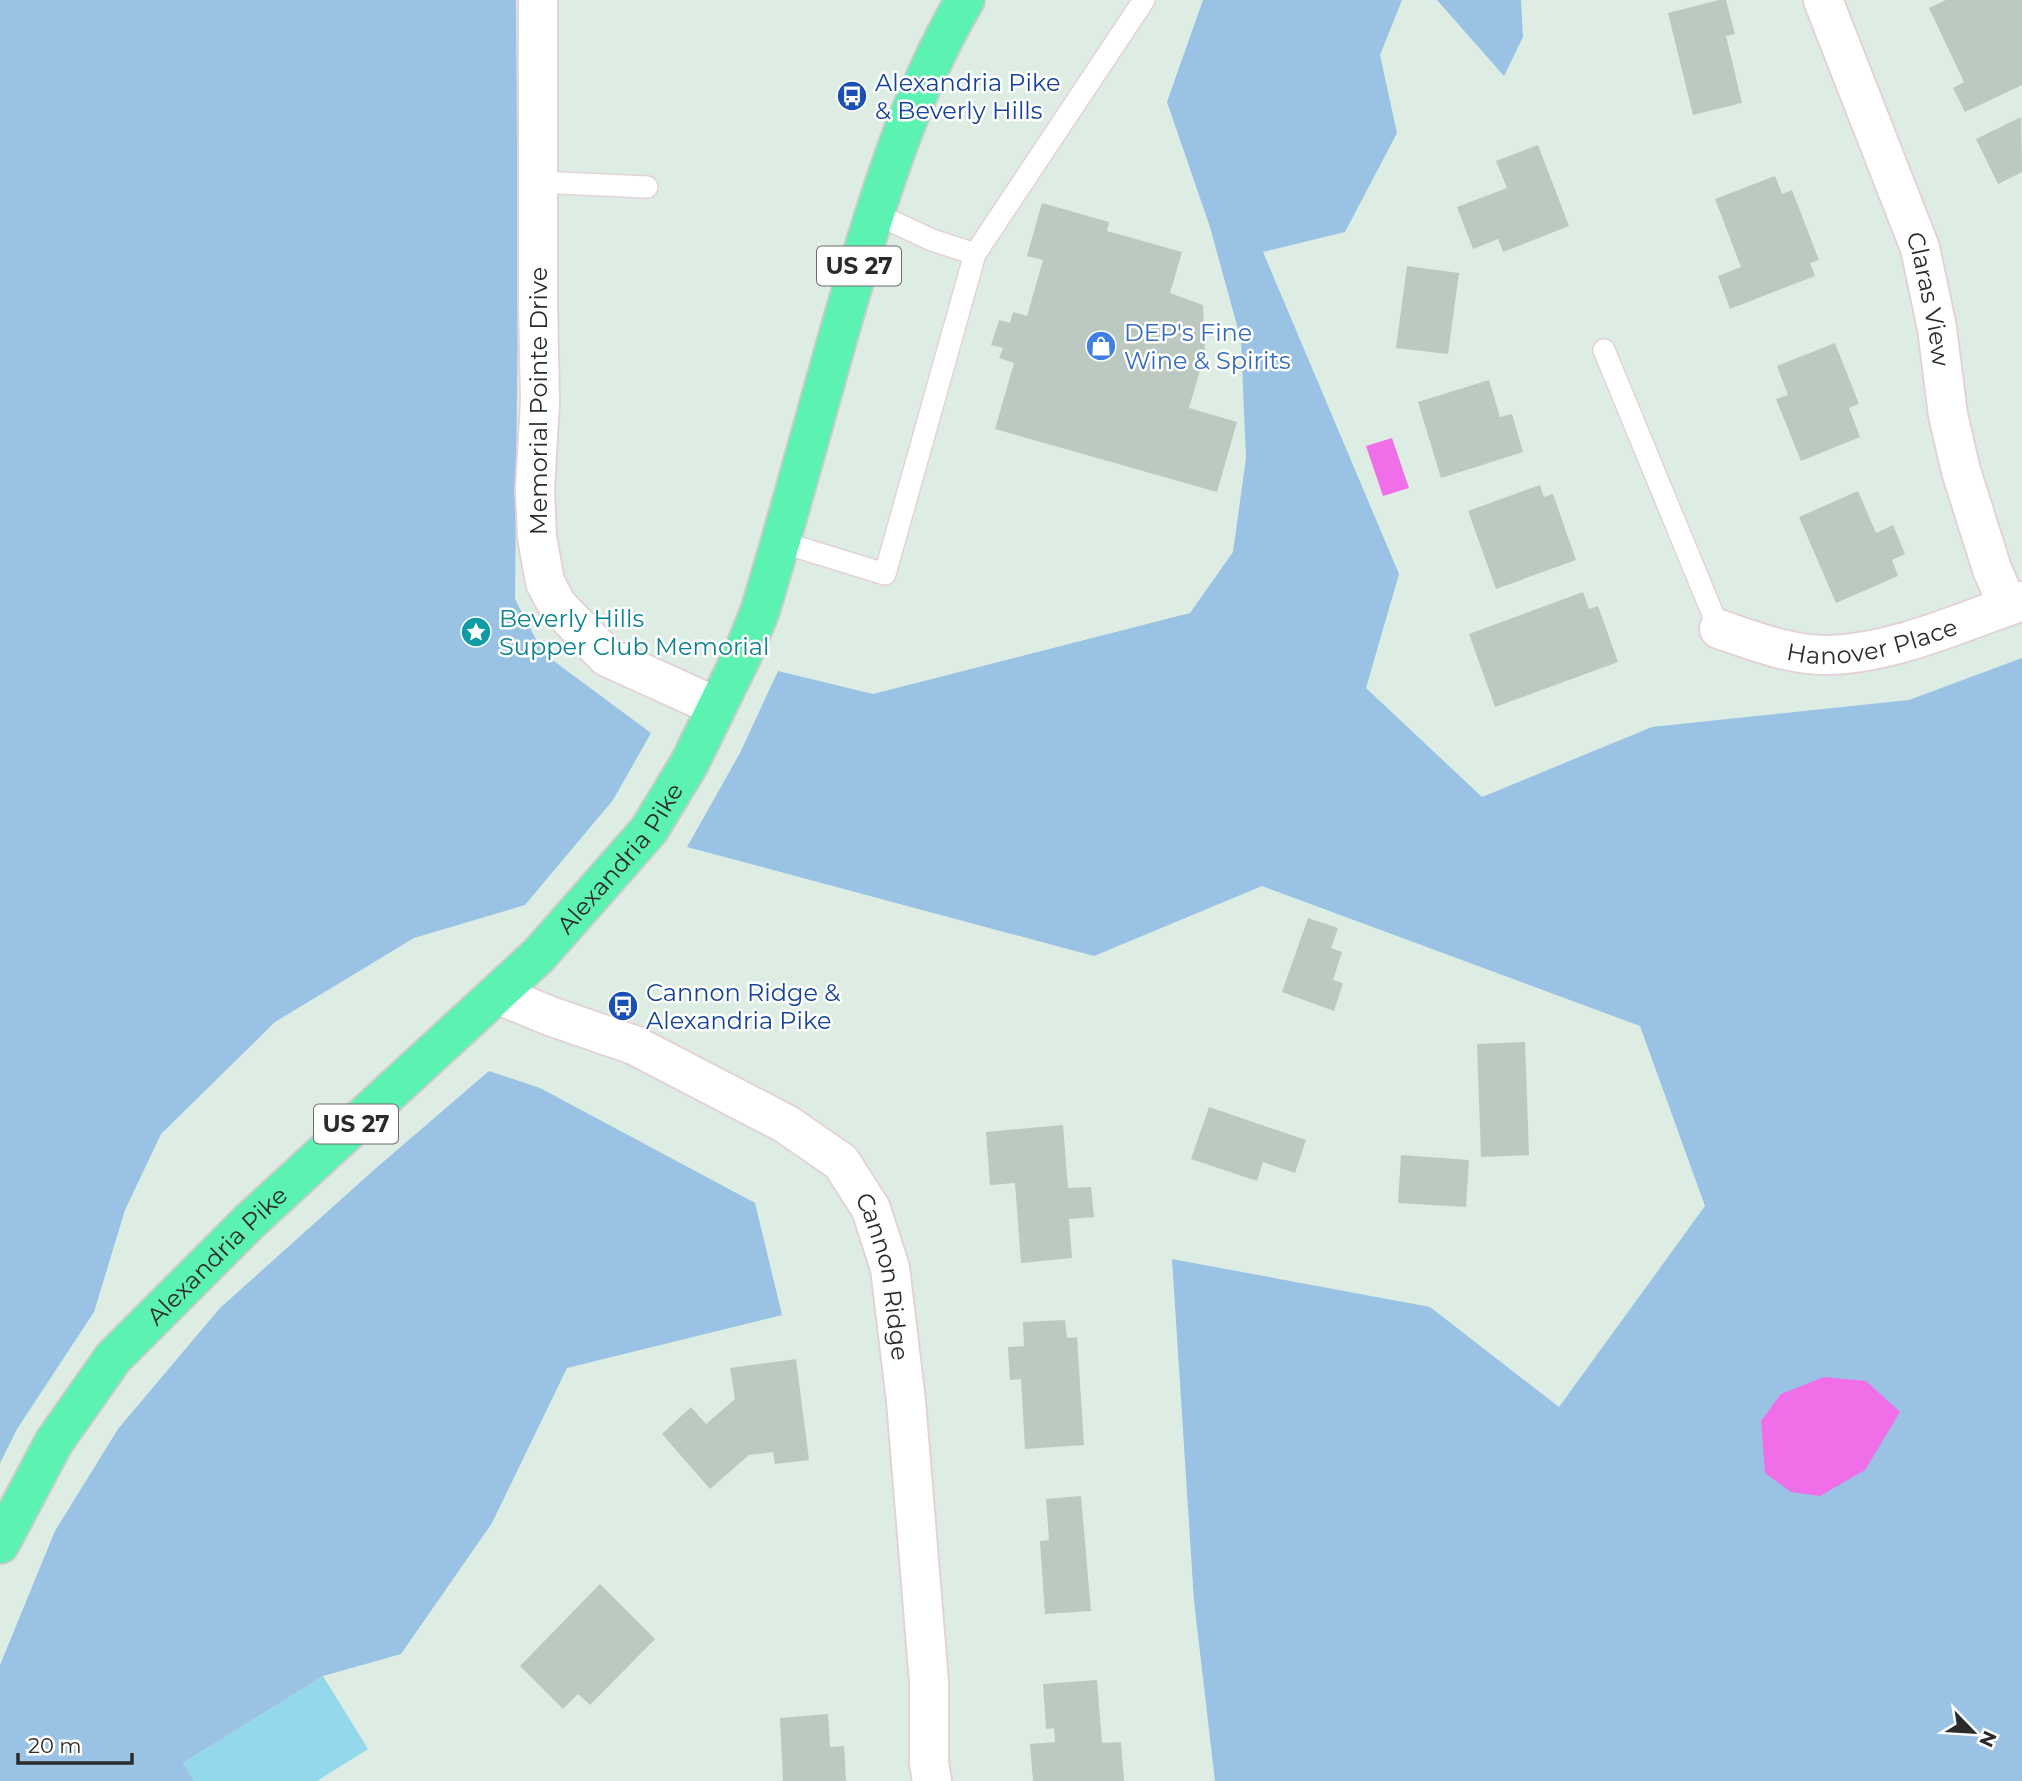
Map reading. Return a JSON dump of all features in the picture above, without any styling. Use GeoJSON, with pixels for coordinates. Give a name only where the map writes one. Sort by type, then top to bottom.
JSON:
{"type":"FeatureCollection","features":[{"type":"Feature","properties":{"kind":"main road","name":"Alexandria Pike"},"geometry":{"type":"LineString","coordinates":[[0,1544],[54,1442],[113,1358],[250,1222],[539,955],[649,830],[689,764],[741,658],[760,611],[874,213],[911,109],[944,37],[965,0]]}},
{"type":"Feature","properties":{"kind":"street","name":"Memorial Pointe Drive"},"geometry":{"type":"LineString","coordinates":[[538,0],[540,401],[535,490],[537,537],[545,582],[557,605],[607,657],[717,707]]}},
{"type":"Feature","properties":{"kind":"street","name":"Claras View"},"geometry":{"type":"LineString","coordinates":[[1823,0],[1920,248],[1937,328],[1948,415],[1961,471],[1992,569],[2015,603]]}},
{"type":"Feature","properties":{"kind":"street","name":"Hanover Place"},"geometry":{"type":"LineString","coordinates":[[1719,629],[1777,648],[1828,655],[1906,640],[2015,603]]}},
{"type":"Feature","properties":{"kind":"street","name":"Cannon Ridge"},"geometry":{"type":"LineString","coordinates":[[497,994],[550,1016],[634,1045],[786,1124],[841,1162],[872,1209],[890,1268],[906,1401],[929,1682],[929,1763],[932,1781]]}},
{"type":"Feature","properties":{"kind":"lane"},"geometry":{"type":"LineString","coordinates":[[781,542],[885,574],[975,254],[1144,0]]}},
{"type":"Feature","properties":{"kind":"lane"},"geometry":{"type":"LineString","coordinates":[[538,182],[647,187]]}},
{"type":"Feature","properties":{"kind":"lane"},"geometry":{"type":"LineString","coordinates":[[874,213],[932,240],[975,254]]}},
{"type":"Feature","properties":{"kind":"lane"},"geometry":{"type":"LineString","coordinates":[[1604,350],[1719,629]]}},
{"type":"Feature","properties":{"kind":"shaded area"},"geometry":{"type":"Polygon","coordinates":[[[0,0],[516,0],[518,292],[515,599],[543,653],[651,733],[613,800],[525,905],[414,938],[275,1022],[161,1134],[125,1210],[94,1312],[17,1429],[0,1463],[0,0]]]}},
{"type":"Feature","properties":{"kind":"shaded area"},"geometry":{"type":"Polygon","coordinates":[[[1203,0],[1402,0],[1380,55],[1397,133],[1345,232],[1263,252],[1399,574],[1366,688],[1482,797],[1652,727],[1909,700],[2022,658],[2022,1781],[1215,1781],[1194,1601],[1172,1259],[1430,1307],[1559,1407],[1705,1206],[1640,1026],[1262,886],[1094,956],[687,847],[740,753],[778,671],[873,694],[1190,613],[1233,552],[1246,458],[1241,340],[1210,227],[1167,102],[1203,0]]]}},
{"type":"Feature","properties":{"kind":"shaded area"},"geometry":{"type":"Polygon","coordinates":[[[1437,0],[1521,0],[1523,37],[1504,76],[1437,0]]]}},
{"type":"Feature","properties":{"kind":"shaded area"},"geometry":{"type":"Polygon","coordinates":[[[1392,438],[1409,488],[1383,496],[1366,446],[1392,438]]]}},
{"type":"Feature","properties":{"kind":"shaded area"},"geometry":{"type":"Polygon","coordinates":[[[489,1071],[540,1088],[755,1203],[782,1315],[567,1368],[492,1523],[401,1654],[323,1676],[183,1763],[194,1781],[0,1781],[0,1665],[55,1531],[118,1429],[220,1308],[489,1071]]]}},
{"type":"Feature","properties":{"kind":"shaded area"},"geometry":{"type":"Polygon","coordinates":[[[1824,1377],[1866,1381],[1900,1412],[1865,1470],[1820,1496],[1791,1492],[1765,1473],[1761,1421],[1781,1394],[1824,1377]]]}},
{"type":"Feature","properties":{"kind":"shaded area"},"geometry":{"type":"Polygon","coordinates":[[[323,1676],[368,1749],[317,1781],[194,1781],[183,1763],[323,1676]]]}},
{"type":"Feature","properties":{"kind":"building"},"geometry":{"type":"Polygon","coordinates":[[[1726,0],[1735,34],[1726,36],[1742,103],[1693,115],[1668,13],[1726,0]]]}},
{"type":"Feature","properties":{"kind":"building"},"geometry":{"type":"Polygon","coordinates":[[[1946,0],[2022,0],[2022,85],[1965,112],[1953,88],[1964,82],[1929,8],[1946,0]]]}},
{"type":"Feature","properties":{"kind":"building"},"geometry":{"type":"Polygon","coordinates":[[[2021,117],[2022,172],[1998,184],[1976,139],[2021,117]]]}},
{"type":"Feature","properties":{"kind":"building"},"geometry":{"type":"Polygon","coordinates":[[[1538,145],[1569,226],[1503,252],[1498,239],[1473,249],[1457,207],[1507,188],[1496,161],[1538,145]]]}},
{"type":"Feature","properties":{"kind":"building"},"geometry":{"type":"Polygon","coordinates":[[[1775,176],[1782,194],[1792,190],[1819,260],[1810,263],[1815,276],[1730,309],[1718,276],[1741,267],[1715,199],[1775,176]]]}},
{"type":"Feature","properties":{"kind":"building","name":"DEP's Fine Wine & Spirits"},"geometry":{"type":"Polygon","coordinates":[[[1042,203],[1109,222],[1107,231],[1182,252],[1170,293],[1203,305],[1205,353],[1189,408],[1237,422],[1217,492],[995,429],[1014,363],[999,358],[1003,348],[991,345],[999,320],[1010,323],[1013,312],[1027,316],[1043,260],[1027,256],[1042,203]]]}},
{"type":"Feature","properties":{"kind":"building"},"geometry":{"type":"Polygon","coordinates":[[[1407,266],[1459,273],[1448,354],[1396,348],[1407,266]]]}},
{"type":"Feature","properties":{"kind":"building"},"geometry":{"type":"Polygon","coordinates":[[[1835,343],[1859,404],[1849,408],[1860,437],[1801,461],[1776,399],[1788,395],[1777,366],[1835,343]]]}},
{"type":"Feature","properties":{"kind":"building"},"geometry":{"type":"Polygon","coordinates":[[[1489,380],[1500,417],[1512,414],[1523,452],[1441,478],[1418,402],[1489,380]]]}},
{"type":"Feature","properties":{"kind":"building"},"geometry":{"type":"Polygon","coordinates":[[[1540,485],[1544,497],[1553,494],[1576,560],[1496,589],[1468,511],[1540,485]]]}},
{"type":"Feature","properties":{"kind":"building"},"geometry":{"type":"Polygon","coordinates":[[[1858,491],[1876,533],[1893,525],[1905,554],[1892,560],[1898,576],[1836,603],[1799,517],[1858,491]]]}},
{"type":"Feature","properties":{"kind":"building"},"geometry":{"type":"Polygon","coordinates":[[[1583,592],[1589,609],[1598,606],[1618,662],[1495,707],[1469,634],[1583,592]]]}},
{"type":"Feature","properties":{"kind":"building"},"geometry":{"type":"Polygon","coordinates":[[[1308,918],[1338,928],[1331,948],[1342,952],[1333,980],[1343,983],[1334,1011],[1282,992],[1308,918]]]}},
{"type":"Feature","properties":{"kind":"building"},"geometry":{"type":"Polygon","coordinates":[[[1525,1042],[1529,1155],[1481,1157],[1477,1044],[1525,1042]]]}},
{"type":"Feature","properties":{"kind":"building"},"geometry":{"type":"Polygon","coordinates":[[[1209,1107],[1306,1140],[1295,1173],[1263,1162],[1257,1181],[1191,1159],[1209,1107]]]}},
{"type":"Feature","properties":{"kind":"building"},"geometry":{"type":"Polygon","coordinates":[[[1063,1125],[1068,1188],[1091,1187],[1094,1217],[1069,1219],[1072,1258],[1021,1263],[1015,1183],[990,1185],[986,1132],[1063,1125]]]}},
{"type":"Feature","properties":{"kind":"building"},"geometry":{"type":"Polygon","coordinates":[[[1401,1155],[1469,1160],[1466,1207],[1398,1203],[1401,1155]]]}},
{"type":"Feature","properties":{"kind":"building"},"geometry":{"type":"Polygon","coordinates":[[[1065,1320],[1067,1338],[1077,1337],[1084,1445],[1025,1449],[1021,1379],[1010,1380],[1008,1347],[1024,1346],[1023,1322],[1065,1320]]]}},
{"type":"Feature","properties":{"kind":"building"},"geometry":{"type":"Polygon","coordinates":[[[796,1359],[809,1460],[775,1464],[773,1452],[749,1455],[710,1489],[662,1434],[691,1407],[706,1424],[735,1399],[730,1368],[796,1359]]]}},
{"type":"Feature","properties":{"kind":"building"},"geometry":{"type":"Polygon","coordinates":[[[1081,1496],[1091,1611],[1045,1614],[1040,1541],[1049,1540],[1046,1499],[1081,1496]]]}},
{"type":"Feature","properties":{"kind":"building"},"geometry":{"type":"Polygon","coordinates":[[[600,1584],[655,1639],[590,1705],[578,1694],[563,1709],[520,1666],[600,1584]]]}},
{"type":"Feature","properties":{"kind":"building"},"geometry":{"type":"Polygon","coordinates":[[[1097,1680],[1102,1743],[1121,1742],[1124,1781],[1033,1781],[1030,1744],[1055,1742],[1054,1728],[1046,1729],[1043,1684],[1097,1680]]]}},
{"type":"Feature","properties":{"kind":"building"},"geometry":{"type":"Polygon","coordinates":[[[828,1714],[830,1747],[844,1746],[846,1781],[783,1781],[780,1718],[828,1714]]]}},
{"type":"Feature","properties":{"kind":"place","name":"Alexandria Pike & Beverly Hills"},"geometry":{"type":"Point","coordinates":[852,96]}},
{"type":"Feature","properties":{"kind":"place","name":"DEP's Fine Wine & Spirits"},"geometry":{"type":"Point","coordinates":[1101,346]}},
{"type":"Feature","properties":{"kind":"place","name":"Beverly Hills Supper Club Memorial"},"geometry":{"type":"Point","coordinates":[476,632]}},
{"type":"Feature","properties":{"kind":"place","name":"Cannon Ridge & Alexandria Pike"},"geometry":{"type":"Point","coordinates":[623,1006]}}]}
